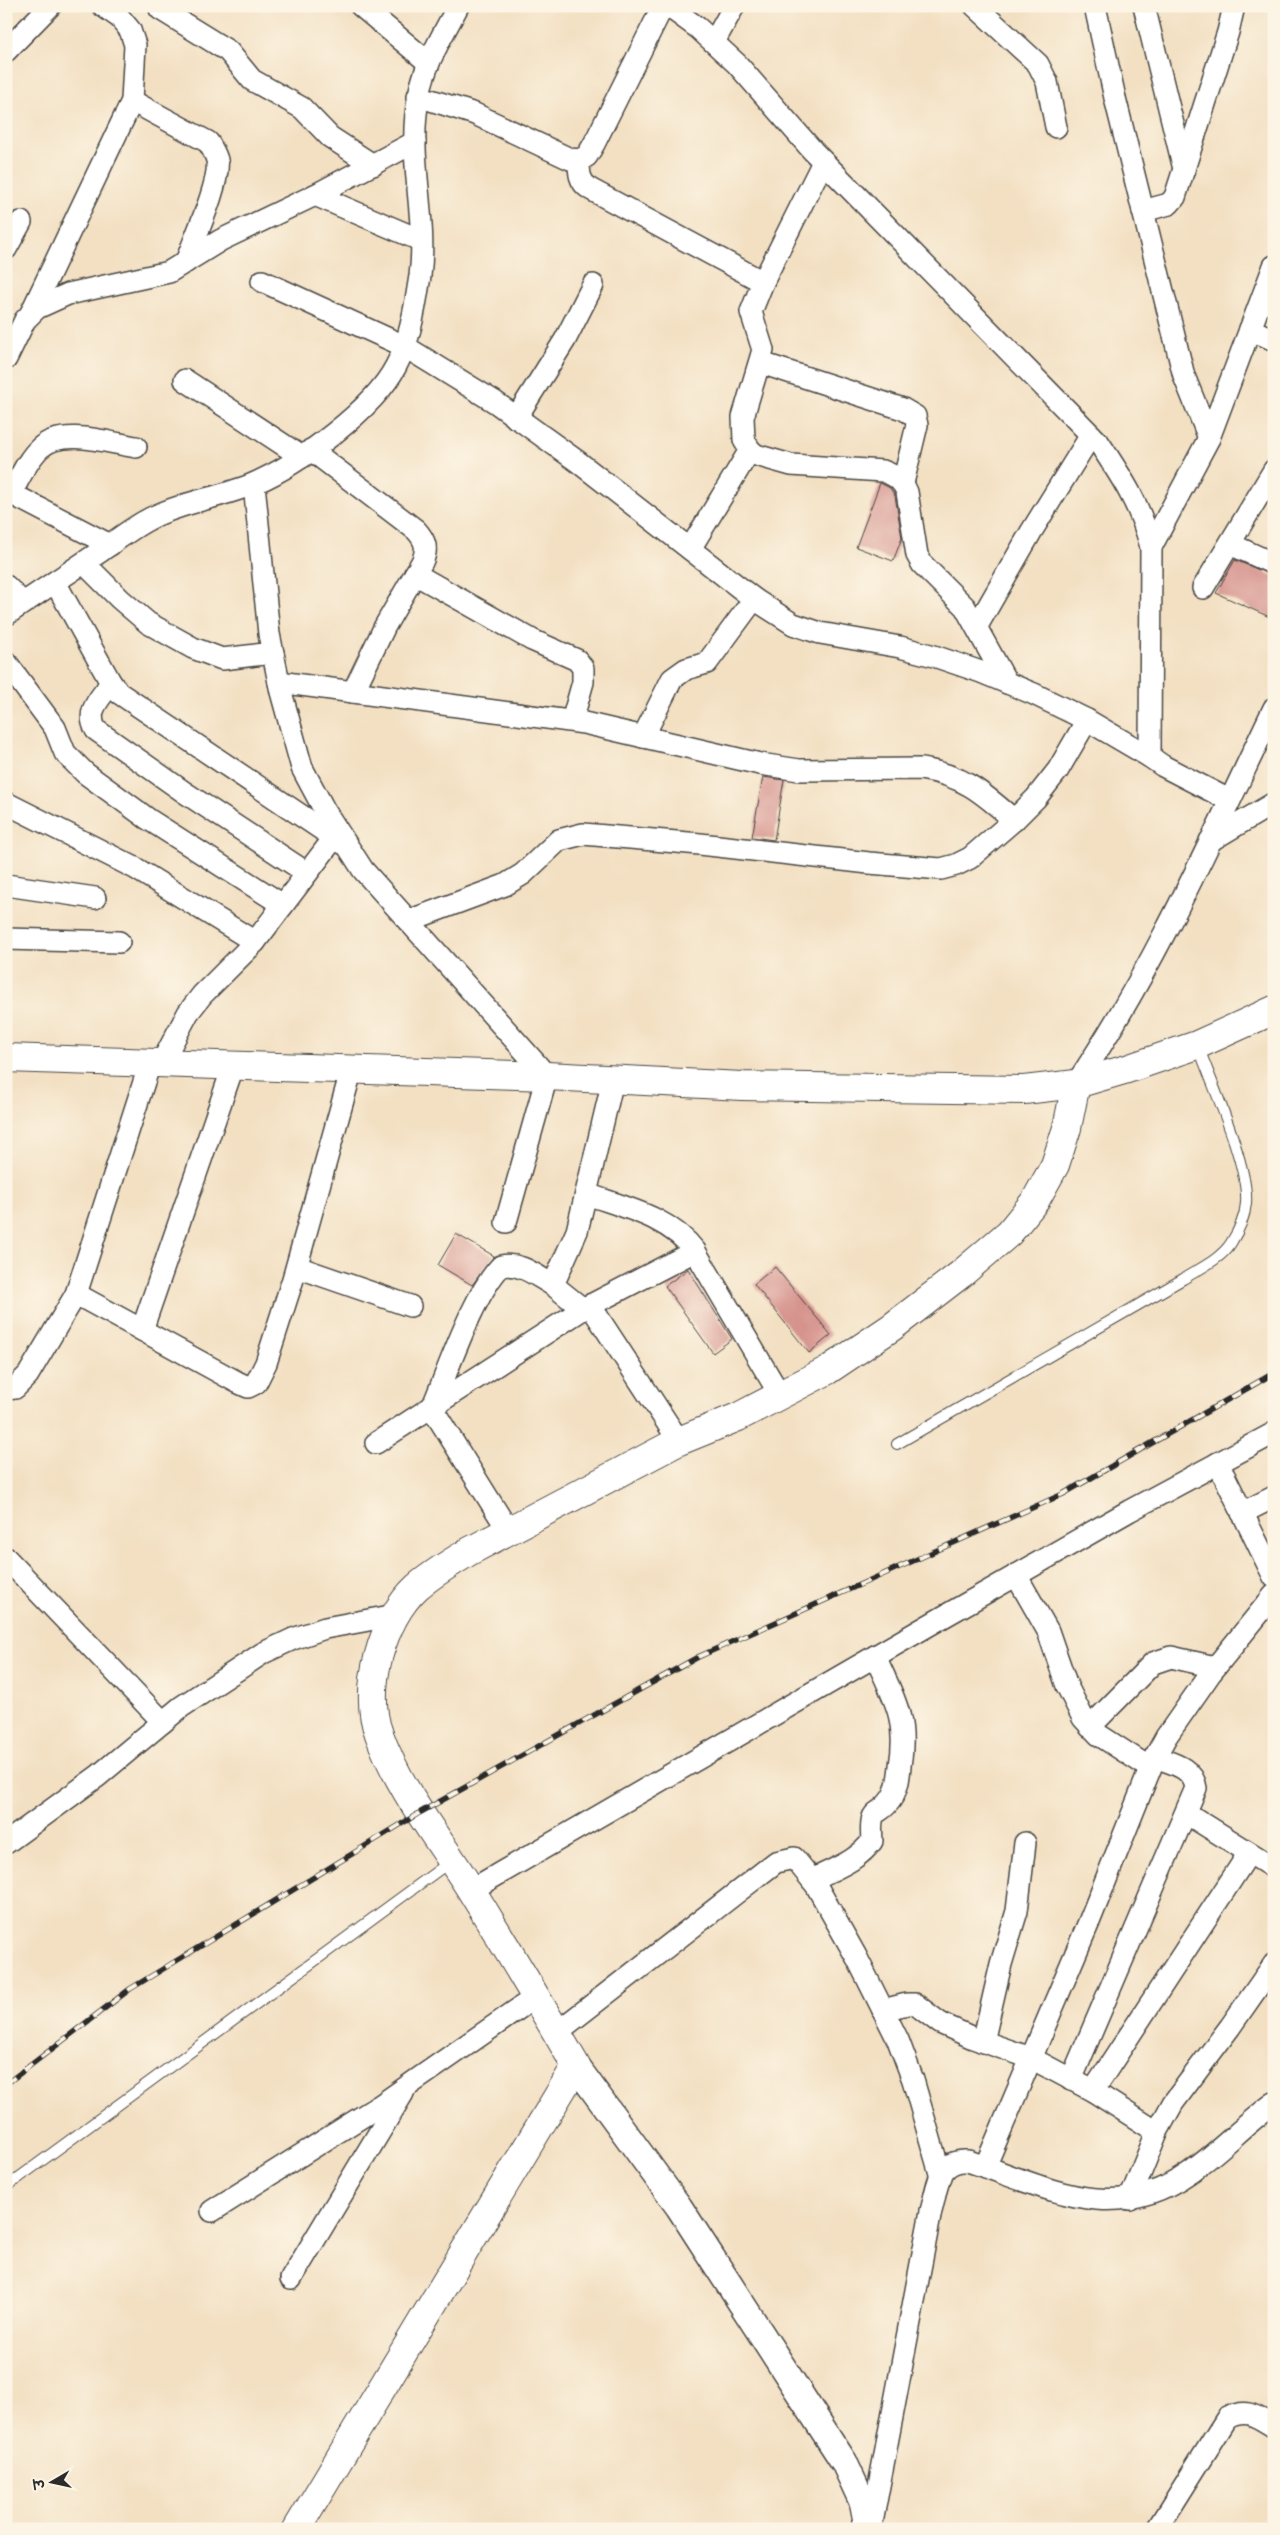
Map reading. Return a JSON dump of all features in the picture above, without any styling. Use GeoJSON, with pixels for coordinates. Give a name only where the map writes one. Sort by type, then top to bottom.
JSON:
{"type":"FeatureCollection","features":[{"type":"Feature","properties":{"kind":"main road"},"geometry":{"type":"LineString","coordinates":[[6,1058],[352,1068],[742,1086],[1024,1090],[1076,1084],[1197,1045],[1274,1010]]}},
{"type":"Feature","properties":{"kind":"main road"},"geometry":{"type":"LineString","coordinates":[[297,2529],[576,2066],[471,1890],[392,1765],[378,1732],[372,1699],[374,1671],[381,1646],[396,1615],[415,1589],[441,1569],[508,1530],[679,1441],[738,1417],[828,1370],[892,1327],[961,1274],[1009,1233],[1035,1202],[1055,1165],[1067,1128],[1076,1084]]}},
{"type":"Feature","properties":{"kind":"street"},"geometry":{"type":"LineString","coordinates":[[6,51],[14,27],[50,6]]}},
{"type":"Feature","properties":{"kind":"street"},"geometry":{"type":"LineString","coordinates":[[7,354],[31,313],[132,101],[135,45],[130,30],[120,18],[103,6]]}},
{"type":"Feature","properties":{"kind":"street"},"geometry":{"type":"LineString","coordinates":[[361,6],[429,63]]}},
{"type":"Feature","properties":{"kind":"street"},"geometry":{"type":"LineString","coordinates":[[6,586],[15,609],[148,520],[174,507],[254,484],[307,453],[368,402],[396,366],[415,309],[421,265],[416,142],[418,96],[429,63],[458,6]]}},
{"type":"Feature","properties":{"kind":"street"},"geometry":{"type":"LineString","coordinates":[[418,96],[475,114],[560,155],[579,160],[587,156],[594,144],[663,6]]}},
{"type":"Feature","properties":{"kind":"street"},"geometry":{"type":"LineString","coordinates":[[668,6],[698,28],[737,64],[780,116],[823,162],[1091,435],[1126,484],[1143,516],[1151,547],[1150,757]]}},
{"type":"Feature","properties":{"kind":"street"},"geometry":{"type":"LineString","coordinates":[[714,42],[734,6]]}},
{"type":"Feature","properties":{"kind":"street"},"geometry":{"type":"LineString","coordinates":[[975,6],[1038,64],[1047,82],[1056,127]]}},
{"type":"Feature","properties":{"kind":"street"},"geometry":{"type":"LineString","coordinates":[[1095,6],[1184,376],[1210,438]]}},
{"type":"Feature","properties":{"kind":"street"},"geometry":{"type":"LineString","coordinates":[[1144,6],[1184,169]]}},
{"type":"Feature","properties":{"kind":"street"},"geometry":{"type":"LineString","coordinates":[[1143,211],[1169,204],[1175,197],[1226,41],[1234,6]]}},
{"type":"Feature","properties":{"kind":"street"},"geometry":{"type":"LineString","coordinates":[[160,9],[228,51],[252,80],[302,108],[330,138],[373,165]]}},
{"type":"Feature","properties":{"kind":"street"},"geometry":{"type":"LineString","coordinates":[[132,101],[203,140],[214,150],[217,161],[216,177],[186,262]]}},
{"type":"Feature","properties":{"kind":"street"},"geometry":{"type":"LineString","coordinates":[[31,313],[37,308],[68,294],[169,272],[221,240],[315,195],[416,142]]}},
{"type":"Feature","properties":{"kind":"street"},"geometry":{"type":"LineString","coordinates":[[579,160],[579,174],[584,185],[763,282]]}},
{"type":"Feature","properties":{"kind":"street"},"geometry":{"type":"LineString","coordinates":[[823,162],[763,282],[751,312],[762,341],[761,363],[743,416],[744,440],[750,450],[756,455],[790,465],[884,471],[896,475],[903,483],[910,509],[916,555],[922,564],[965,607],[1007,683]]}},
{"type":"Feature","properties":{"kind":"street"},"geometry":{"type":"LineString","coordinates":[[315,195],[420,240]]}},
{"type":"Feature","properties":{"kind":"street"},"geometry":{"type":"LineString","coordinates":[[6,249],[21,222]]}},
{"type":"Feature","properties":{"kind":"street"},"geometry":{"type":"LineString","coordinates":[[1151,547],[1210,438],[1274,266]]}},
{"type":"Feature","properties":{"kind":"street"},"geometry":{"type":"LineString","coordinates":[[262,281],[404,346],[516,418],[754,599],[793,624],[820,633],[934,656],[1007,683],[1087,720],[1163,766],[1229,800]]}},
{"type":"Feature","properties":{"kind":"street"},"geometry":{"type":"LineString","coordinates":[[516,418],[565,340],[593,286]]}},
{"type":"Feature","properties":{"kind":"street"},"geometry":{"type":"LineString","coordinates":[[1250,329],[1274,340]]}},
{"type":"Feature","properties":{"kind":"street"},"geometry":{"type":"LineString","coordinates":[[761,363],[903,409],[915,416],[917,425],[903,483]]}},
{"type":"Feature","properties":{"kind":"street"},"geometry":{"type":"LineString","coordinates":[[184,380],[307,453],[422,537],[426,554],[385,626],[353,692]]}},
{"type":"Feature","properties":{"kind":"street"},"geometry":{"type":"LineString","coordinates":[[976,626],[1091,435]]}},
{"type":"Feature","properties":{"kind":"street"},"geometry":{"type":"LineString","coordinates":[[110,545],[9,492],[40,448],[57,438],[76,437],[136,447]]}},
{"type":"Feature","properties":{"kind":"street"},"geometry":{"type":"LineString","coordinates":[[690,549],[750,450]]}},
{"type":"Feature","properties":{"kind":"street"},"geometry":{"type":"LineString","coordinates":[[1203,588],[1274,470]]}},
{"type":"Feature","properties":{"kind":"street"},"geometry":{"type":"LineString","coordinates":[[254,484],[273,653],[302,768],[342,843],[363,870],[547,1076],[506,1222]]}},
{"type":"Feature","properties":{"kind":"street"},"geometry":{"type":"LineString","coordinates":[[1230,544],[1274,564]]}},
{"type":"Feature","properties":{"kind":"street"},"geometry":{"type":"LineString","coordinates":[[84,563],[120,599],[148,623],[193,648],[222,659],[273,653]]}},
{"type":"Feature","properties":{"kind":"street"},"geometry":{"type":"LineString","coordinates":[[415,574],[532,640],[577,660],[583,668],[583,682],[572,721]]}},
{"type":"Feature","properties":{"kind":"street"},"geometry":{"type":"LineString","coordinates":[[55,582],[112,684],[130,702],[342,843]]}},
{"type":"Feature","properties":{"kind":"street"},"geometry":{"type":"LineString","coordinates":[[643,737],[672,679],[686,669],[707,663],[754,599]]}},
{"type":"Feature","properties":{"kind":"street"},"geometry":{"type":"LineString","coordinates":[[6,662],[55,728],[65,753],[85,774],[148,819],[283,905]]}},
{"type":"Feature","properties":{"kind":"street"},"geometry":{"type":"LineString","coordinates":[[279,682],[572,721],[760,764],[799,770],[920,770],[938,772],[954,776],[982,792],[1014,820]]}},
{"type":"Feature","properties":{"kind":"street"},"geometry":{"type":"LineString","coordinates":[[112,684],[92,708],[90,717],[96,730],[184,792],[307,874]]}},
{"type":"Feature","properties":{"kind":"street"},"geometry":{"type":"LineString","coordinates":[[1076,1084],[1110,1032],[1210,841],[1274,708]]}},
{"type":"Feature","properties":{"kind":"street"},"geometry":{"type":"LineString","coordinates":[[408,921],[504,885],[522,874],[559,840],[583,834],[941,869],[956,865],[970,858],[1014,820],[1058,770],[1087,720]]}},
{"type":"Feature","properties":{"kind":"street"},"geometry":{"type":"LineString","coordinates":[[6,804],[135,868],[255,942]]}},
{"type":"Feature","properties":{"kind":"street"},"geometry":{"type":"LineString","coordinates":[[1210,841],[1274,804]]}},
{"type":"Feature","properties":{"kind":"street"},"geometry":{"type":"LineString","coordinates":[[6,1389],[15,1388],[28,1375],[76,1294],[156,1062],[202,995],[255,942],[307,874],[342,843]]}},
{"type":"Feature","properties":{"kind":"street"},"geometry":{"type":"LineString","coordinates":[[6,885],[95,898]]}},
{"type":"Feature","properties":{"kind":"street"},"geometry":{"type":"LineString","coordinates":[[6,939],[119,942]]}},
{"type":"Feature","properties":{"kind":"street"},"geometry":{"type":"LineString","coordinates":[[142,1330],[234,1064]]}},
{"type":"Feature","properties":{"kind":"street"},"geometry":{"type":"LineString","coordinates":[[76,1294],[248,1387],[256,1383],[266,1363],[297,1267],[352,1068]]}},
{"type":"Feature","properties":{"kind":"street"},"geometry":{"type":"LineString","coordinates":[[553,1285],[577,1232],[613,1080]]}},
{"type":"Feature","properties":{"kind":"street"},"geometry":{"type":"LineString","coordinates":[[587,1194],[671,1226],[684,1236],[695,1251],[780,1395]]}},
{"type":"Feature","properties":{"kind":"street"},"geometry":{"type":"LineString","coordinates":[[376,1443],[586,1307],[695,1251]]}},
{"type":"Feature","properties":{"kind":"street"},"geometry":{"type":"LineString","coordinates":[[432,1408],[469,1320],[489,1281],[501,1266],[511,1264],[521,1267],[553,1285],[586,1307],[679,1441]]}},
{"type":"Feature","properties":{"kind":"street"},"geometry":{"type":"LineString","coordinates":[[297,1267],[410,1306]]}},
{"type":"Feature","properties":{"kind":"street"},"geometry":{"type":"LineString","coordinates":[[432,1408],[508,1530]]}},
{"type":"Feature","properties":{"kind":"street"},"geometry":{"type":"LineString","coordinates":[[471,1890],[1016,1575],[1274,1433]]}},
{"type":"Feature","properties":{"kind":"street"},"geometry":{"type":"LineString","coordinates":[[1218,1463],[1274,1577]]}},
{"type":"Feature","properties":{"kind":"street"},"geometry":{"type":"LineString","coordinates":[[1242,1513],[1274,1496]]}},
{"type":"Feature","properties":{"kind":"street"},"geometry":{"type":"LineString","coordinates":[[6,1558],[47,1598],[163,1722]]}},
{"type":"Feature","properties":{"kind":"street"},"geometry":{"type":"LineString","coordinates":[[1016,1575],[1040,1612],[1073,1700],[1090,1727],[1152,1762],[1182,1767],[1192,1775],[1196,1788],[1071,2080]]}},
{"type":"Feature","properties":{"kind":"street"},"geometry":{"type":"LineString","coordinates":[[985,2167],[1090,1922],[1152,1762],[1166,1737],[1215,1667],[1274,1594]]}},
{"type":"Feature","properties":{"kind":"street"},"geometry":{"type":"LineString","coordinates":[[6,1843],[98,1776],[181,1707],[263,1653],[293,1639],[325,1628],[396,1615]]}},
{"type":"Feature","properties":{"kind":"street"},"geometry":{"type":"LineString","coordinates":[[812,1880],[849,1861],[867,1849],[872,1841],[871,1821],[873,1814],[891,1799],[897,1787],[904,1744],[904,1731],[901,1715],[875,1656]]}},
{"type":"Feature","properties":{"kind":"street"},"geometry":{"type":"LineString","coordinates":[[1090,1727],[1153,1663],[1171,1657],[1215,1667]]}},
{"type":"Feature","properties":{"kind":"street"},"geometry":{"type":"LineString","coordinates":[[1186,1813],[1274,1868]]}},
{"type":"Feature","properties":{"kind":"street"},"geometry":{"type":"LineString","coordinates":[[983,2042],[1001,1964],[1017,1911],[1025,1843]]}},
{"type":"Feature","properties":{"kind":"street"},"geometry":{"type":"LineString","coordinates":[[1093,2091],[1249,1853]]}},
{"type":"Feature","properties":{"kind":"street"},"geometry":{"type":"LineString","coordinates":[[556,2032],[776,1862],[794,1858],[812,1880],[857,1958],[883,2010],[913,2080],[940,2177]]}},
{"type":"Feature","properties":{"kind":"street"},"geometry":{"type":"LineString","coordinates":[[1130,2199],[1157,2132],[1173,2103],[1274,1964]]}},
{"type":"Feature","properties":{"kind":"street"},"geometry":{"type":"LineString","coordinates":[[212,2211],[407,2086],[534,1998]]}},
{"type":"Feature","properties":{"kind":"street"},"geometry":{"type":"LineString","coordinates":[[883,2010],[915,2004],[940,2023],[983,2042],[1031,2058],[1093,2091],[1157,2132]]}},
{"type":"Feature","properties":{"kind":"street"},"geometry":{"type":"LineString","coordinates":[[576,2066],[679,2207],[844,2462],[863,2503],[869,2529]]}},
{"type":"Feature","properties":{"kind":"street"},"geometry":{"type":"LineString","coordinates":[[291,2279],[407,2086]]}},
{"type":"Feature","properties":{"kind":"street"},"geometry":{"type":"LineString","coordinates":[[869,2529],[931,2211],[940,2177],[946,2166],[956,2160],[985,2167],[1066,2196],[1085,2200],[1130,2199],[1168,2186],[1190,2173],[1253,2117],[1274,2103]]}},
{"type":"Feature","properties":{"kind":"street"},"geometry":{"type":"LineString","coordinates":[[1157,2529],[1227,2418],[1239,2412],[1252,2414],[1274,2427]]}},
{"type":"Feature","properties":{"kind":"lane"},"geometry":{"type":"LineString","coordinates":[[897,1444],[1183,1280],[1215,1260],[1231,1244],[1241,1223],[1246,1204],[1245,1182],[1239,1160],[1197,1045]]}},
{"type":"Feature","properties":{"kind":"lane"},"geometry":{"type":"LineString","coordinates":[[6,2187],[452,1861]]}},
{"type":"Feature","properties":{"kind":"building"},"geometry":{"type":"Polygon","coordinates":[[[880,483],[890,488],[895,496],[902,538],[893,561],[856,547],[880,483]]]}},
{"type":"Feature","properties":{"kind":"building"},"geometry":{"type":"Polygon","coordinates":[[[1235,560],[1274,576],[1274,619],[1216,593],[1235,560]]]}},
{"type":"Feature","properties":{"kind":"building"},"geometry":{"type":"Polygon","coordinates":[[[763,777],[784,780],[774,840],[752,837],[763,777]]]}},
{"type":"Feature","properties":{"kind":"building"},"geometry":{"type":"Polygon","coordinates":[[[456,1234],[494,1256],[472,1285],[438,1265],[456,1234]]]}},
{"type":"Feature","properties":{"kind":"building"},"geometry":{"type":"Polygon","coordinates":[[[775,1267],[831,1335],[809,1353],[754,1284],[775,1267]]]}},
{"type":"Feature","properties":{"kind":"building"},"geometry":{"type":"Polygon","coordinates":[[[688,1269],[732,1339],[713,1353],[665,1286],[688,1269]]]}},
{"type":"Feature","properties":{"kind":"railway"},"geometry":{"type":"LineString","coordinates":[[6,2084],[130,1989],[421,1812],[698,1657],[1063,1494],[1274,1373]]}}]}
